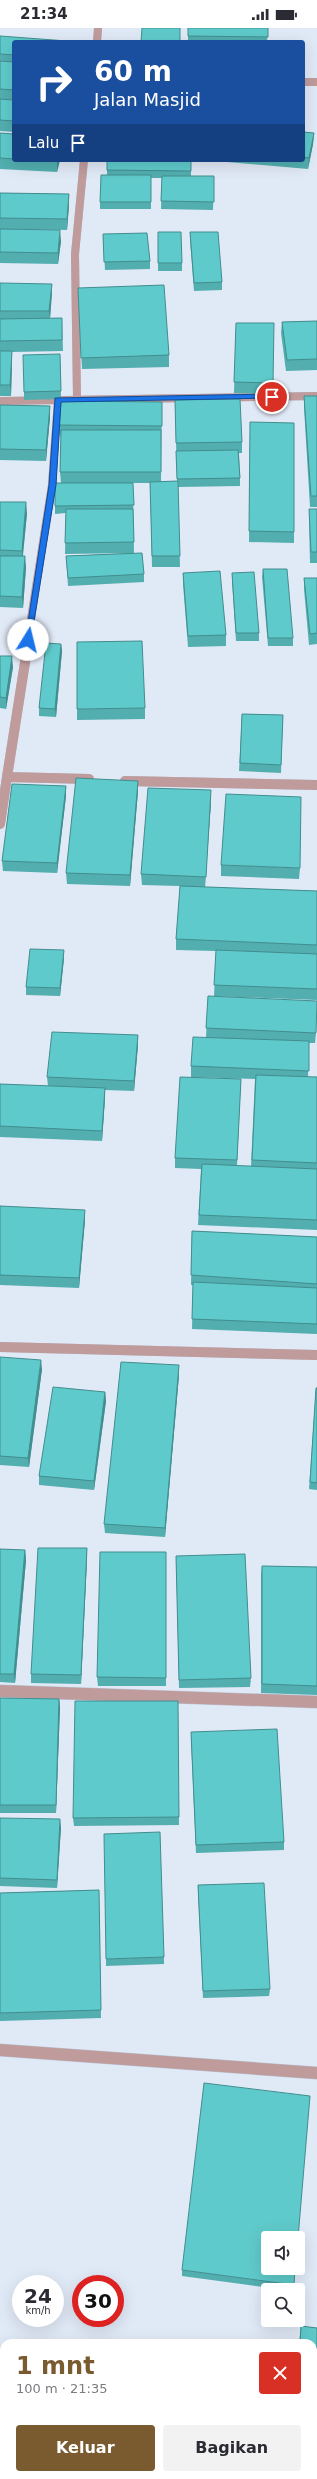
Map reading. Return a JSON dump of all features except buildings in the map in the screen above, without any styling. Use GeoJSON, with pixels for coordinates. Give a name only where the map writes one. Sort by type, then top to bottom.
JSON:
{"type":"FeatureCollection","features":[{"type":"Feature","properties":{"kind":"street"},"geometry":{"type":"LineString","coordinates":[[97,40],[98,28]]}},
{"type":"Feature","properties":{"kind":"street"},"geometry":{"type":"LineString","coordinates":[[305,82],[317,82]]}},
{"type":"Feature","properties":{"kind":"street"},"geometry":{"type":"LineString","coordinates":[[77,400],[75,254],[84,162]]}},
{"type":"Feature","properties":{"kind":"street"},"geometry":{"type":"LineString","coordinates":[[0,401],[317,396]]}},
{"type":"Feature","properties":{"kind":"street"},"geometry":{"type":"LineString","coordinates":[[0,824],[52,485],[58,400]]}},
{"type":"Feature","properties":{"kind":"street"},"geometry":{"type":"LineString","coordinates":[[7,777],[98,780]]}},
{"type":"Feature","properties":{"kind":"street"},"geometry":{"type":"LineString","coordinates":[[114,780],[317,785]]}},
{"type":"Feature","properties":{"kind":"street"},"geometry":{"type":"LineString","coordinates":[[0,1347],[317,1355]]}},
{"type":"Feature","properties":{"kind":"street"},"geometry":{"type":"LineString","coordinates":[[0,1691],[317,1702]]}},
{"type":"Feature","properties":{"kind":"street"},"geometry":{"type":"LineString","coordinates":[[0,2050],[317,2073]]}},
{"type":"Feature","properties":{"kind":"route"},"geometry":{"type":"LineString","coordinates":[[28,640],[52,485],[58,400],[272,397]]}}]}
